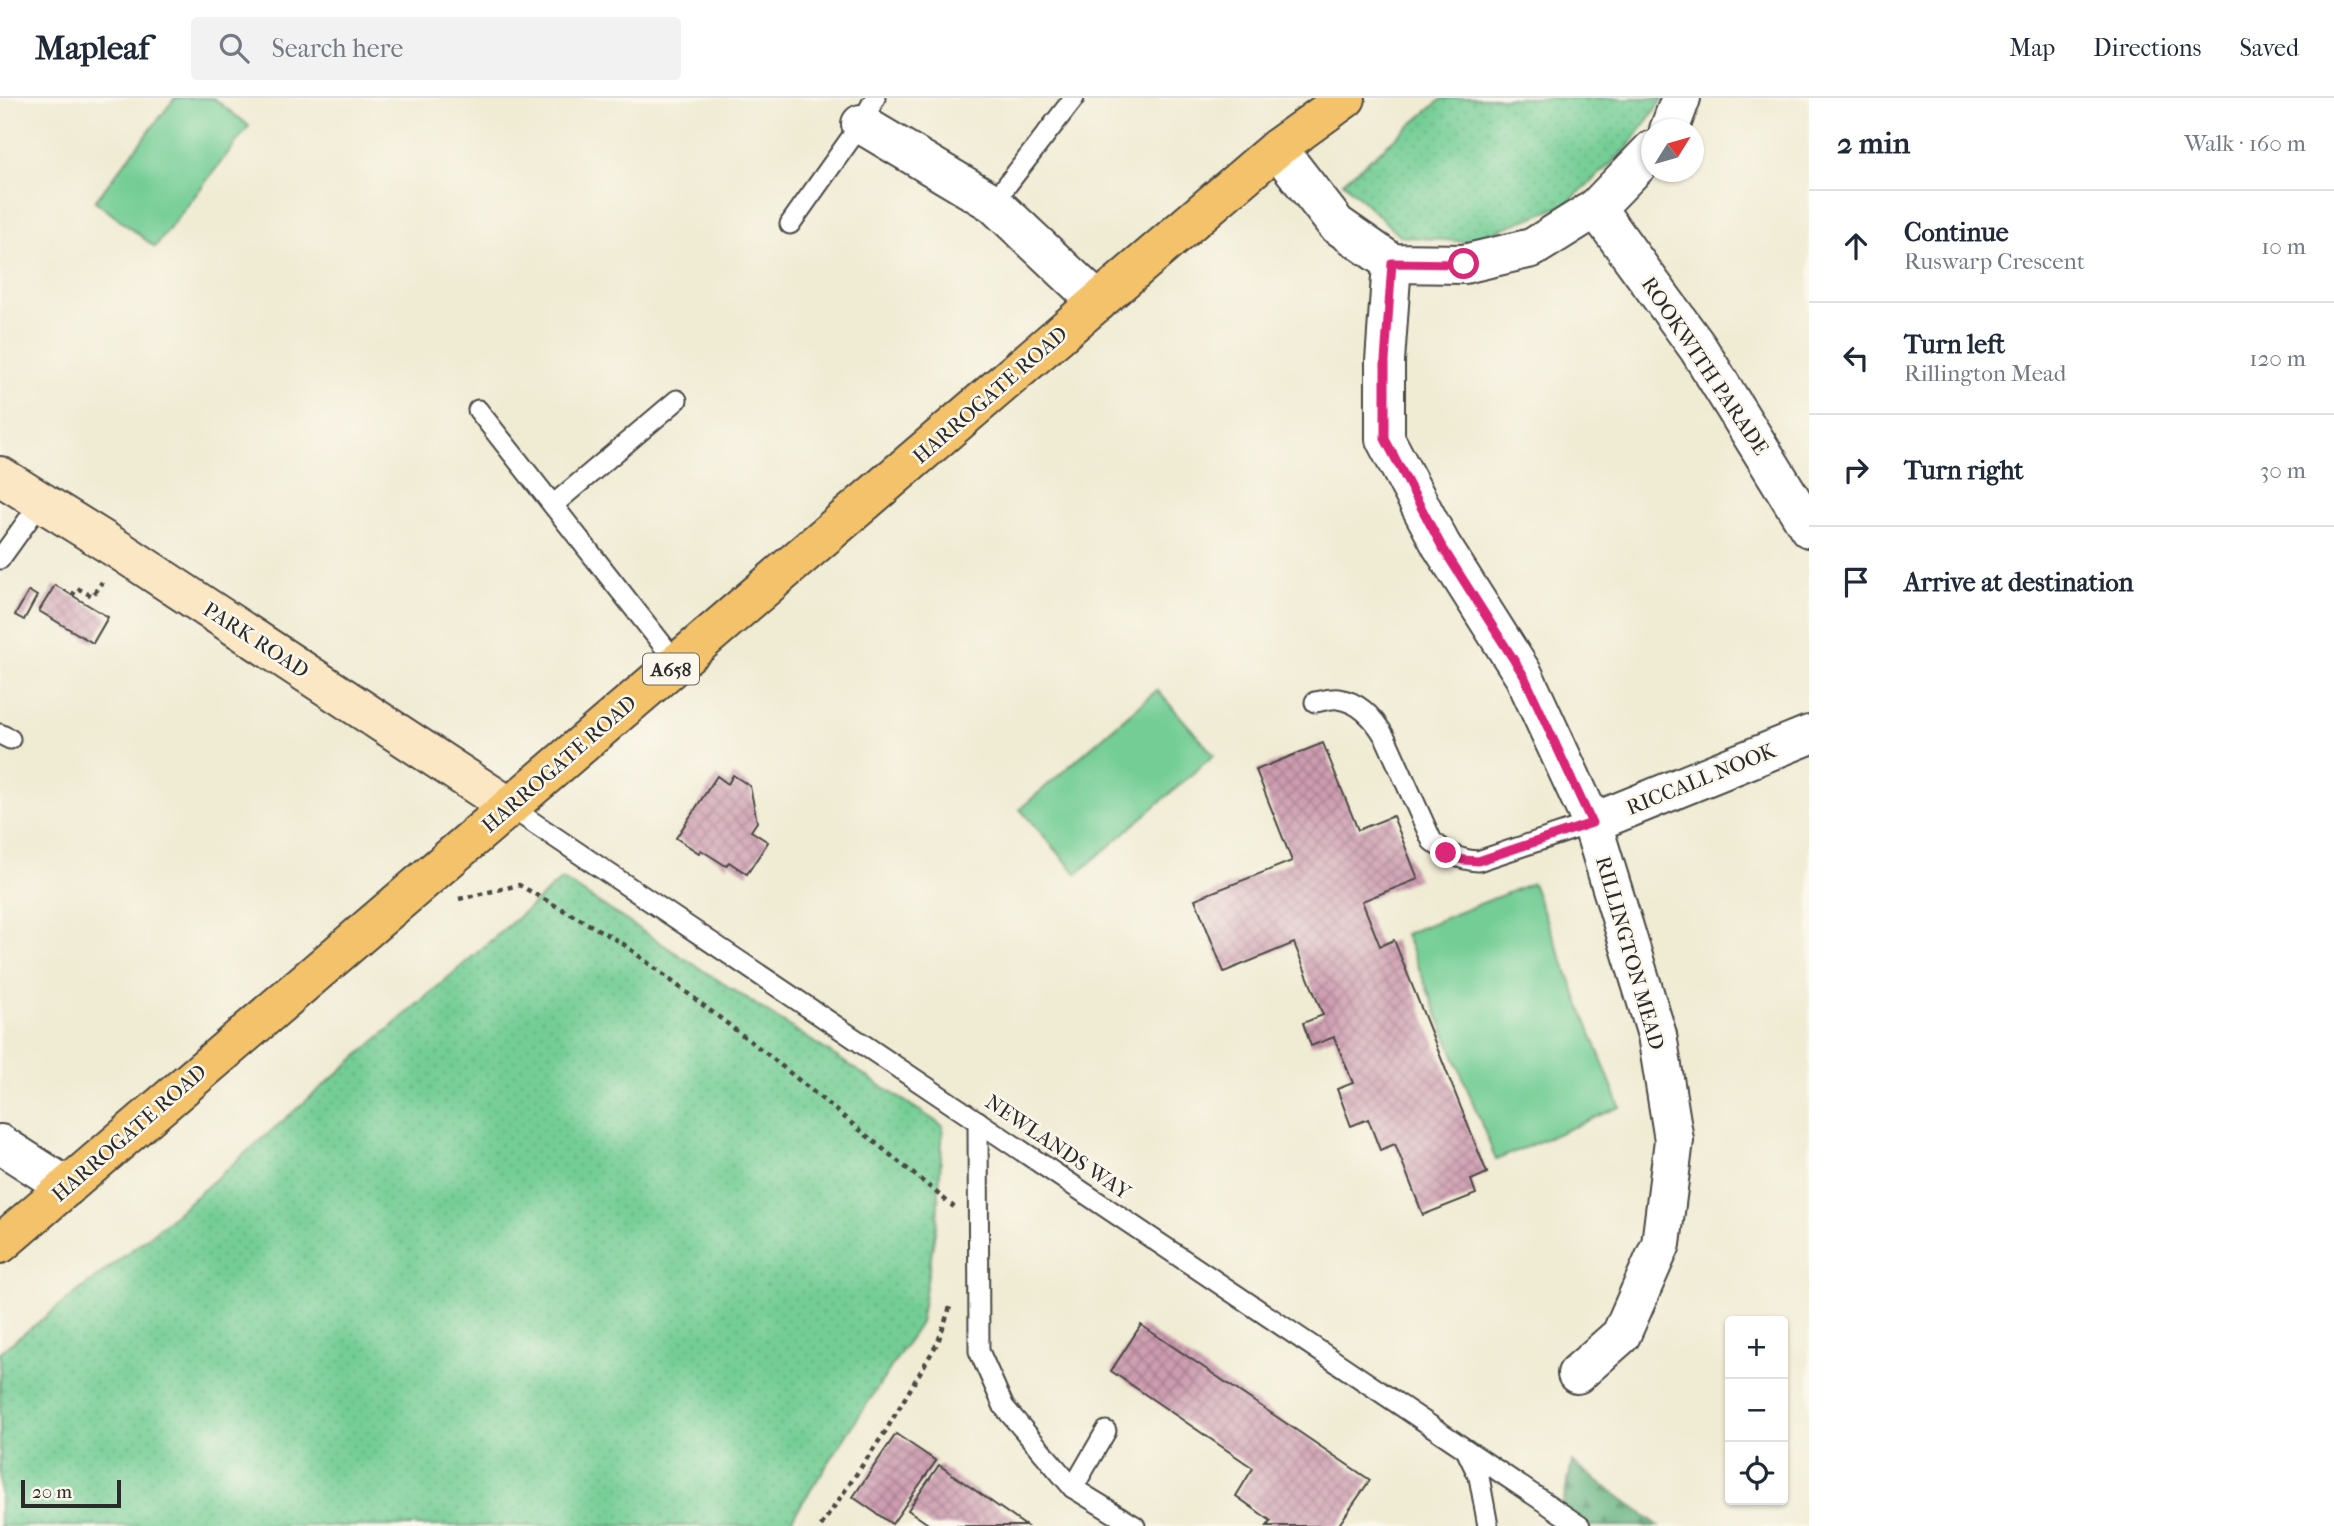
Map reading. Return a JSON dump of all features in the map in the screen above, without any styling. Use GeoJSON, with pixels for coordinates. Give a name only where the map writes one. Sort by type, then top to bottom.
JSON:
{"type":"FeatureCollection","features":[{"type":"Feature","properties":{"kind":"highway","name":"HARROGATE ROAD"},"geometry":{"type":"LineString","coordinates":[[0,1244],[1278,148],[1346,98]]}},
{"type":"Feature","properties":{"kind":"street"},"geometry":{"type":"LineString","coordinates":[[1673,119],[1681,98]]}},
{"type":"Feature","properties":{"kind":"street"},"geometry":{"type":"LineString","coordinates":[[868,111],[993,203],[1098,302]]}},
{"type":"Feature","properties":{"kind":"street"},"geometry":{"type":"LineString","coordinates":[[1278,148],[1336,224],[1392,263],[1464,264],[1532,248],[1596,208],[1641,161]]}},
{"type":"Feature","properties":{"kind":"street","name":"ROOKWITH PARADE"},"geometry":{"type":"LineString","coordinates":[[1596,208],[1698,348],[1809,528]]}},
{"type":"Feature","properties":{"kind":"street","name":"RILLINGTON MEAD"},"geometry":{"type":"LineString","coordinates":[[1392,263],[1385,361],[1385,439],[1441,545],[1524,676],[1592,823],[1657,1035],[1674,1140],[1661,1244],[1621,1335],[1577,1374]]}},
{"type":"Feature","properties":{"kind":"street","name":"PARK ROAD"},"geometry":{"type":"LineString","coordinates":[[0,476],[122,552],[510,807]]}},
{"type":"Feature","properties":{"kind":"street","name":"RICCALL NOOK"},"geometry":{"type":"LineString","coordinates":[[1592,823],[1809,735]]}},
{"type":"Feature","properties":{"kind":"street"},"geometry":{"type":"LineString","coordinates":[[0,1144],[67,1186]]}},
{"type":"Feature","properties":{"kind":"lane"},"geometry":{"type":"LineString","coordinates":[[993,203],[1074,98]]}},
{"type":"Feature","properties":{"kind":"lane"},"geometry":{"type":"LineString","coordinates":[[790,224],[868,111]]}},
{"type":"Feature","properties":{"kind":"lane"},"geometry":{"type":"LineString","coordinates":[[553,505],[677,400]]}},
{"type":"Feature","properties":{"kind":"lane"},"geometry":{"type":"LineString","coordinates":[[478,410],[677,663]]}},
{"type":"Feature","properties":{"kind":"lane"},"geometry":{"type":"LineString","coordinates":[[0,559],[41,502]]}},
{"type":"Feature","properties":{"kind":"lane"},"geometry":{"type":"LineString","coordinates":[[1315,702],[1338,699],[1357,706],[1378,724],[1432,841],[1463,860],[1478,861],[1592,823]]}},
{"type":"Feature","properties":{"kind":"lane","name":"NEWLANDS WAY"},"geometry":{"type":"LineString","coordinates":[[510,807],[1580,1526]]}},
{"type":"Feature","properties":{"kind":"lane"},"geometry":{"type":"LineString","coordinates":[[978,1121],[979,1351],[1004,1407],[1073,1488],[1135,1526]]}},
{"type":"Feature","properties":{"kind":"lane"},"geometry":{"type":"LineString","coordinates":[[1073,1488],[1106,1432]]}},
{"type":"Feature","properties":{"kind":"lane"},"geometry":{"type":"LineString","coordinates":[[1465,1448],[1479,1477],[1488,1526]]}},
{"type":"Feature","properties":{"kind":"path"},"geometry":{"type":"LineString","coordinates":[[419,885],[436,904],[519,885],[622,943],[767,1054],[957,1211]]}},
{"type":"Feature","properties":{"kind":"path"},"geometry":{"type":"LineString","coordinates":[[821,1526],[885,1432],[939,1342],[955,1292]]}},
{"type":"Feature","properties":{"kind":"green space"},"geometry":{"type":"Polygon","coordinates":[[[175,98],[213,98],[249,126],[155,247],[95,201],[175,98]]]}},
{"type":"Feature","properties":{"kind":"green space"},"geometry":{"type":"Polygon","coordinates":[[[1443,98],[1663,98],[1648,119],[1641,119],[1641,129],[1626,150],[1565,205],[1466,242],[1400,236],[1343,182],[1443,98]]]}},
{"type":"Feature","properties":{"kind":"green space"},"geometry":{"type":"Polygon","coordinates":[[[1157,690],[1214,755],[1077,874],[1020,809],[1157,690]]]}},
{"type":"Feature","properties":{"kind":"green space"},"geometry":{"type":"Polygon","coordinates":[[[562,879],[943,1126],[937,1220],[920,1323],[787,1526],[0,1526],[0,1352],[151,1235],[562,879]]]}},
{"type":"Feature","properties":{"kind":"green space"},"geometry":{"type":"Polygon","coordinates":[[[1532,883],[1620,1107],[1496,1160],[1405,934],[1532,883]]]}},
{"type":"Feature","properties":{"kind":"green space"},"geometry":{"type":"Polygon","coordinates":[[[1572,1462],[1659,1526],[1558,1526],[1572,1462]]]}},
{"type":"Feature","properties":{"kind":"building"},"geometry":{"type":"Polygon","coordinates":[[[55,585],[108,617],[93,643],[39,611],[55,585]]]}},
{"type":"Feature","properties":{"kind":"building"},"geometry":{"type":"Polygon","coordinates":[[[29,591],[37,596],[24,620],[15,615],[29,591]]]}},
{"type":"Feature","properties":{"kind":"building"},"geometry":{"type":"Polygon","coordinates":[[[1323,743],[1358,830],[1393,816],[1418,879],[1362,901],[1380,946],[1394,940],[1487,1173],[1471,1180],[1476,1194],[1423,1215],[1395,1144],[1380,1150],[1368,1119],[1351,1126],[1337,1089],[1353,1083],[1334,1037],[1311,1046],[1303,1023],[1323,1015],[1294,943],[1224,972],[1195,899],[1292,861],[1256,770],[1323,743]]]}},
{"type":"Feature","properties":{"kind":"building"},"geometry":{"type":"Polygon","coordinates":[[[733,775],[750,786],[757,822],[751,831],[768,842],[747,874],[729,862],[726,866],[701,850],[699,853],[676,838],[717,776],[728,784],[733,775]]]}},
{"type":"Feature","properties":{"kind":"building"},"geometry":{"type":"Polygon","coordinates":[[[1141,1325],[1370,1480],[1338,1526],[1267,1526],[1271,1521],[1236,1496],[1253,1468],[1111,1371],[1141,1325]]]}},
{"type":"Feature","properties":{"kind":"building"},"geometry":{"type":"Polygon","coordinates":[[[896,1434],[936,1461],[892,1524],[853,1497],[896,1434]]]}},
{"type":"Feature","properties":{"kind":"building"},"geometry":{"type":"Polygon","coordinates":[[[939,1465],[1026,1526],[931,1526],[908,1510],[939,1465]]]}},
{"type":"Feature","properties":{"kind":"route"},"geometry":{"type":"LineString","coordinates":[[1446,853],[1463,860],[1478,861],[1592,823],[1524,676],[1441,545],[1385,439],[1385,361],[1392,263],[1464,264]]}}]}
